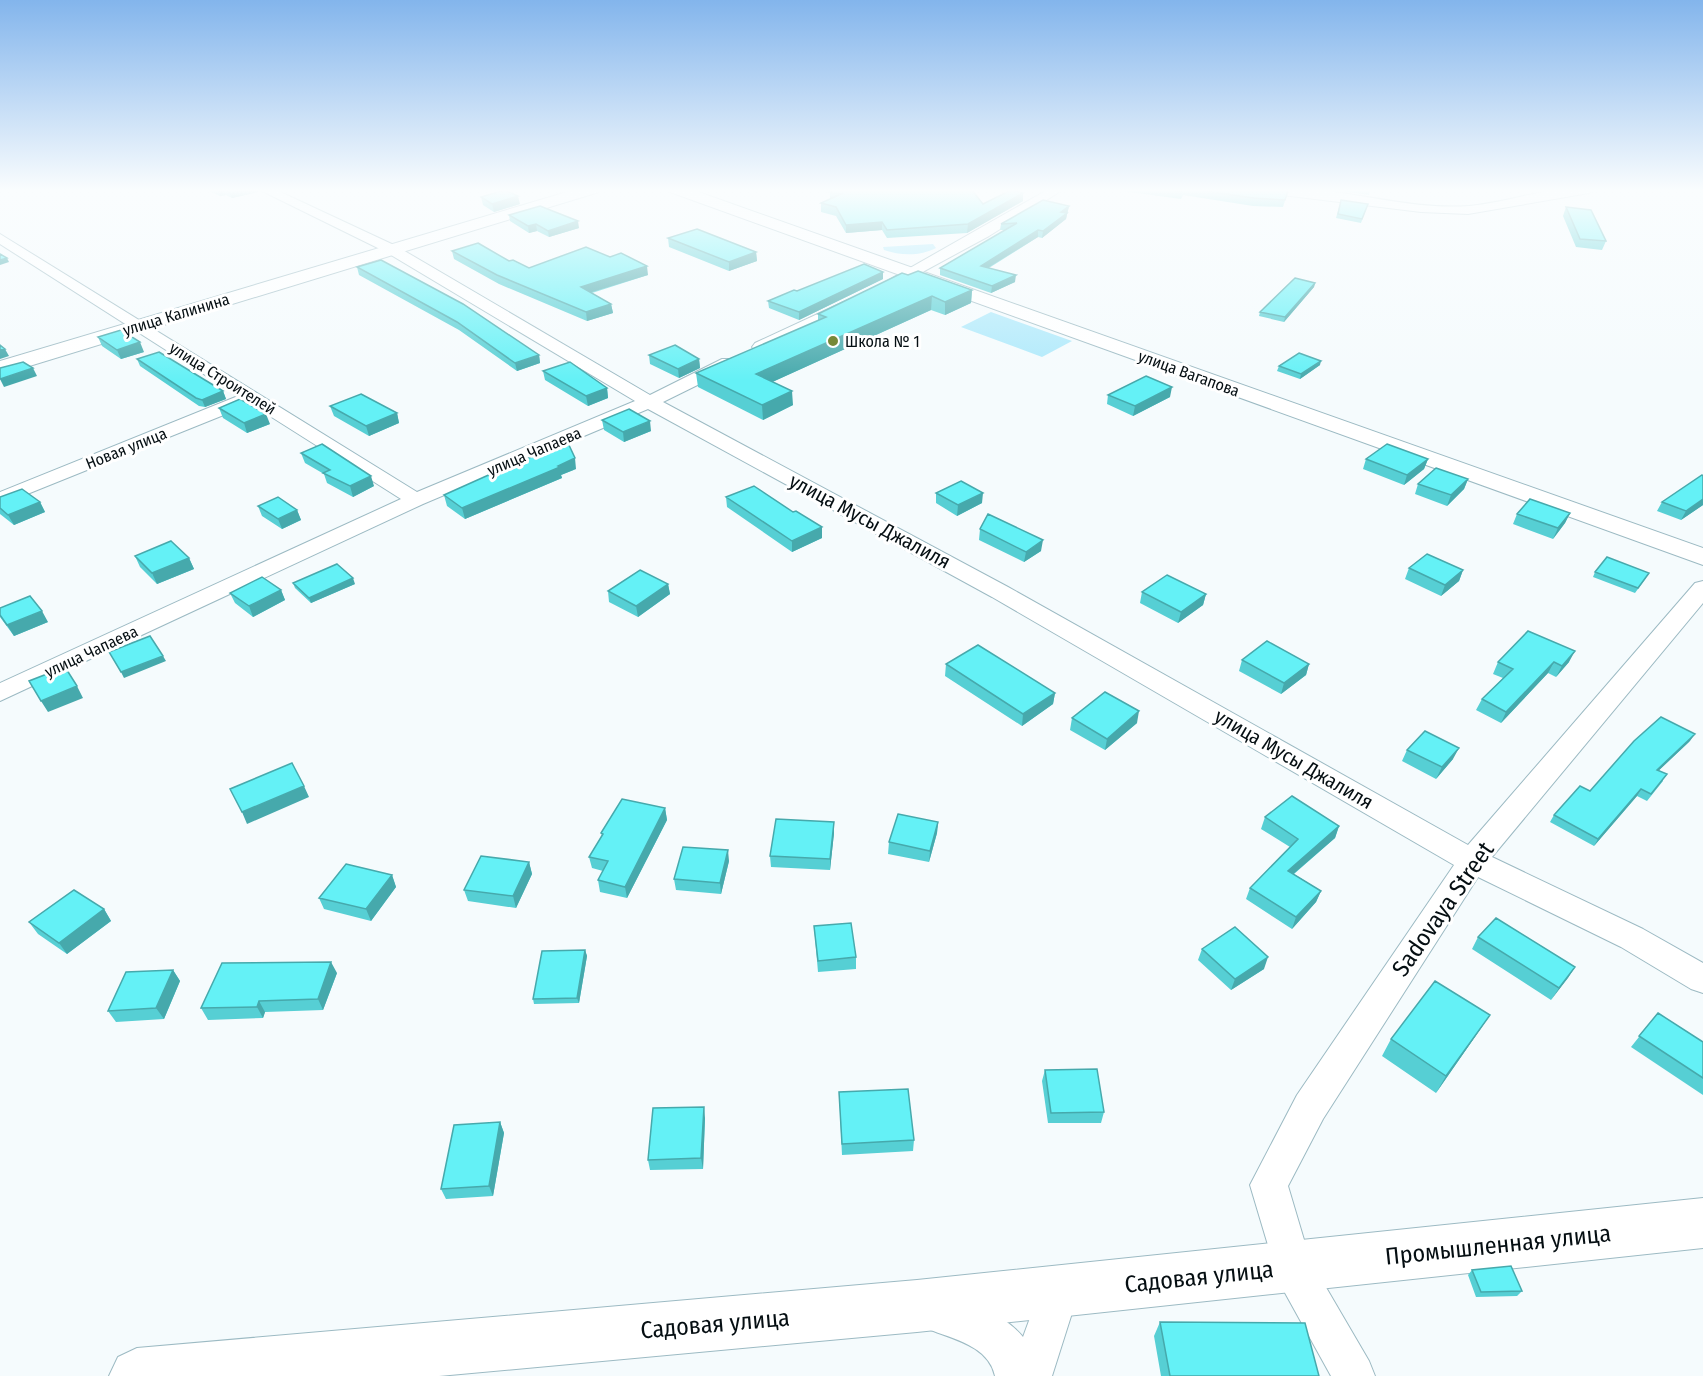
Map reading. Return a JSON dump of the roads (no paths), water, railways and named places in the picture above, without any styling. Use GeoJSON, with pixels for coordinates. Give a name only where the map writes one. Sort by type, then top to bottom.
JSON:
{"type":"FeatureCollection","features":[{"type":"Feature","properties":{"kind":"highway","name":"Промышленная улица"},"geometry":{"type":"LineString","coordinates":[[1293,1268],[1703,1223]]}},
{"type":"Feature","properties":{"kind":"highway","name":"Садовая улица"},"geometry":{"type":"LineString","coordinates":[[167,1375],[917,1306],[1293,1268]]}},
{"type":"Feature","properties":{"kind":"street","name":"улица Строителей"},"geometry":{"type":"LineString","coordinates":[[24,253],[416,500]]}},
{"type":"Feature","properties":{"kind":"street","name":"улица Калинина"},"geometry":{"type":"LineString","coordinates":[[0,368],[377,253]]}},
{"type":"Feature","properties":{"kind":"street","name":"улица Мусы Джалиля"},"geometry":{"type":"LineString","coordinates":[[398,253],[650,402],[1000,592],[1472,861],[1632,938],[1703,979]]}},
{"type":"Feature","properties":{"kind":"street","name":"улица Вагапова"},"geometry":{"type":"LineString","coordinates":[[860,253],[1703,557]]}},
{"type":"Feature","properties":{"kind":"street","name":"улица Чапаева"},"geometry":{"type":"LineString","coordinates":[[0,693],[416,500],[650,402],[914,272],[946,253]]}},
{"type":"Feature","properties":{"kind":"street","name":"Новая улица"},"geometry":{"type":"LineString","coordinates":[[0,499],[253,397]]}},
{"type":"Feature","properties":{"kind":"street","name":"Sadovaya Street"},"geometry":{"type":"LineString","coordinates":[[1354,1376],[1293,1268],[1269,1185],[1310,1107],[1472,861],[1703,588]]}},
{"type":"Feature","properties":{"kind":"street"},"geometry":{"type":"LineString","coordinates":[[1031,1376],[1059,1291]]}},
{"type":"Feature","properties":{"kind":"street"},"geometry":{"type":"LineString","coordinates":[[917,1306],[964,1320],[997,1339],[1008,1350],[1016,1368],[1016,1376]]}},
{"type":"Feature","properties":{"kind":"place","name":"Школа № 1"},"geometry":{"type":"Point","coordinates":[833,341]}}]}
